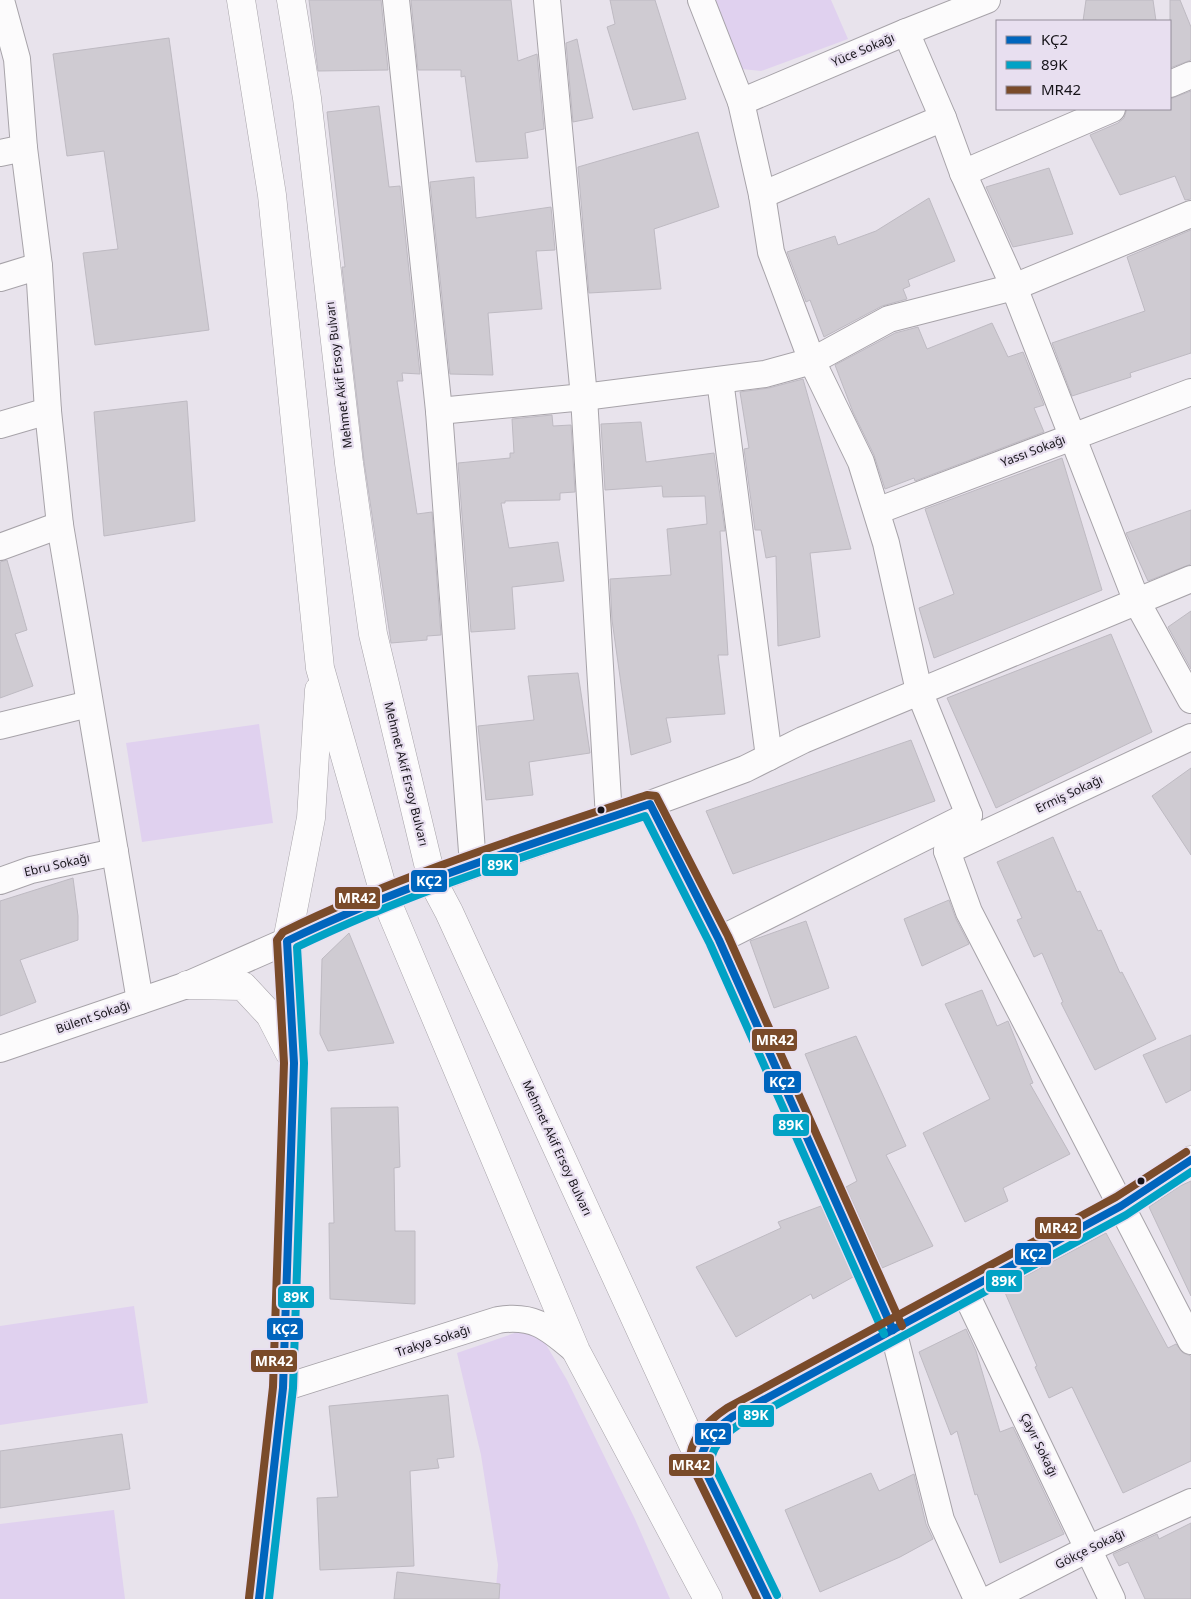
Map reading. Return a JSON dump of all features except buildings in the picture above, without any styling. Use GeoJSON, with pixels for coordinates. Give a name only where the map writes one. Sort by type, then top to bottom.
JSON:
{"type":"FeatureCollection","features":[{"type":"Feature","properties":{"kind":"main road"},"geometry":{"type":"LineString","coordinates":[[241,0],[272,195],[320,668],[311,818],[288,941],[294,1063],[284,1388],[259,1599]]}},
{"type":"Feature","properties":{"kind":"main road","name":"Mehmet Akif Ersoy Bulvarı"},"geometry":{"type":"LineString","coordinates":[[291,0],[307,98],[349,463],[373,634],[432,880],[449,912],[700,1460],[768,1599]]}},
{"type":"Feature","properties":{"kind":"main road"},"geometry":{"type":"LineString","coordinates":[[320,668],[385,897],[576,1351],[708,1599]]}},
{"type":"Feature","properties":{"kind":"main road"},"geometry":{"type":"LineString","coordinates":[[187,985],[243,986],[270,1015],[294,1063]]}},
{"type":"Feature","properties":{"kind":"main road"},"geometry":{"type":"LineString","coordinates":[[700,1460],[704,1445],[714,1430],[732,1417],[1121,1206],[1191,1160]]}},
{"type":"Feature","properties":{"kind":"street"},"geometry":{"type":"LineString","coordinates":[[396,0],[439,411],[473,865]]}},
{"type":"Feature","properties":{"kind":"street"},"geometry":{"type":"LineString","coordinates":[[547,0],[584,398],[609,818]]}},
{"type":"Feature","properties":{"kind":"street"},"geometry":{"type":"LineString","coordinates":[[700,0],[741,102],[762,195],[771,252],[812,361],[861,462],[886,543],[919,691],[969,815]]}},
{"type":"Feature","properties":{"kind":"street","name":"Yüce Sokağı"},"geometry":{"type":"LineString","coordinates":[[741,102],[987,0]]}},
{"type":"Feature","properties":{"kind":"street"},"geometry":{"type":"LineString","coordinates":[[8,3],[17,59],[12,150],[39,266],[48,412],[60,525],[140,1001]]}},
{"type":"Feature","properties":{"kind":"street"},"geometry":{"type":"LineString","coordinates":[[906,32],[943,118],[962,172],[1014,287],[1137,602],[1191,700]]}},
{"type":"Feature","properties":{"kind":"street"},"geometry":{"type":"LineString","coordinates":[[1171,84],[1191,75]]}},
{"type":"Feature","properties":{"kind":"street"},"geometry":{"type":"LineString","coordinates":[[962,172],[1110,110]]}},
{"type":"Feature","properties":{"kind":"street"},"geometry":{"type":"LineString","coordinates":[[762,195],[943,118]]}},
{"type":"Feature","properties":{"kind":"street"},"geometry":{"type":"LineString","coordinates":[[439,411],[584,398],[765,374],[812,361],[889,319],[1014,287],[1191,214]]}},
{"type":"Feature","properties":{"kind":"street"},"geometry":{"type":"LineString","coordinates":[[0,278],[39,266]]}},
{"type":"Feature","properties":{"kind":"street"},"geometry":{"type":"LineString","coordinates":[[720,380],[769,757]]}},
{"type":"Feature","properties":{"kind":"street","name":"Yassı Sokağı"},"geometry":{"type":"LineString","coordinates":[[876,511],[1191,392]]}},
{"type":"Feature","properties":{"kind":"street"},"geometry":{"type":"LineString","coordinates":[[0,425],[48,412]]}},
{"type":"Feature","properties":{"kind":"street"},"geometry":{"type":"LineString","coordinates":[[0,547],[60,525]]}},
{"type":"Feature","properties":{"kind":"street","name":"Bülent Sokağı"},"geometry":{"type":"LineString","coordinates":[[0,1049],[187,985],[385,897],[745,769],[803,740],[1191,579]]}},
{"type":"Feature","properties":{"kind":"street"},"geometry":{"type":"LineString","coordinates":[[0,726],[89,704]]}},
{"type":"Feature","properties":{"kind":"street","name":"Ermiş Sokağı"},"geometry":{"type":"LineString","coordinates":[[947,851],[1191,737]]}},
{"type":"Feature","properties":{"kind":"street"},"geometry":{"type":"LineString","coordinates":[[650,804],[719,940],[893,1330],[941,1520],[977,1599]]}},
{"type":"Feature","properties":{"kind":"street"},"geometry":{"type":"LineString","coordinates":[[969,815],[947,851],[969,912],[1191,1341]]}},
{"type":"Feature","properties":{"kind":"street"},"geometry":{"type":"LineString","coordinates":[[719,940],[969,815]]}},
{"type":"Feature","properties":{"kind":"street","name":"Ebru Sokağı"},"geometry":{"type":"LineString","coordinates":[[0,881],[31,870],[115,852]]}},
{"type":"Feature","properties":{"kind":"street","name":"Çayır Sokağı"},"geometry":{"type":"LineString","coordinates":[[965,1292],[1112,1599]]}},
{"type":"Feature","properties":{"kind":"street","name":"Trakya Sokağı"},"geometry":{"type":"LineString","coordinates":[[284,1388],[498,1320],[512,1318],[539,1322],[576,1351]]}},
{"type":"Feature","properties":{"kind":"street","name":"Gökçe Sokağı"},"geometry":{"type":"LineString","coordinates":[[990,1599],[1088,1549],[1191,1502]]}},
{"type":"Feature","properties":{"kind":"shaded area"},"geometry":{"type":"Polygon","coordinates":[[[714,0],[831,0],[848,39],[761,71],[742,69],[714,0]]]}},
{"type":"Feature","properties":{"kind":"shaded area"},"geometry":{"type":"Polygon","coordinates":[[[259,724],[273,823],[142,842],[126,743],[259,724]]]}},
{"type":"Feature","properties":{"kind":"shaded area"},"geometry":{"type":"Polygon","coordinates":[[[134,1306],[148,1403],[0,1425],[0,1326],[134,1306]]]}},
{"type":"Feature","properties":{"kind":"shaded area"},"geometry":{"type":"Polygon","coordinates":[[[535,1326],[567,1380],[635,1519],[670,1599],[495,1599],[498,1565],[481,1455],[457,1353],[535,1326]]]}},
{"type":"Feature","properties":{"kind":"shaded area"},"geometry":{"type":"Polygon","coordinates":[[[114,1510],[125,1599],[0,1599],[0,1524],[114,1510]]]}},
{"type":"Feature","properties":{"kind":"transit line","name":"MR42"},"geometry":{"type":"LineString","coordinates":[[249,1598],[273,1387],[284,1063],[277,940],[283,932],[372,892],[417,874],[555,826],[647,795],[656,796],[728,936],[902,1326]]}},
{"type":"Feature","properties":{"kind":"transit line","name":"KÇ2"},"geometry":{"type":"LineString","coordinates":[[259,1599],[283,1388],[294,1063],[287,941],[331,921],[466,867],[650,804],[719,940],[893,1330]]}},
{"type":"Feature","properties":{"kind":"transit line","name":"89K"},"geometry":{"type":"LineString","coordinates":[[269,1599],[293,1388],[304,1063],[297,947],[339,927],[469,876],[645,816],[710,944],[884,1334]]}},
{"type":"Feature","properties":{"kind":"transit line","name":"MR42"},"geometry":{"type":"LineString","coordinates":[[757,1599],[690,1462],[693,1445],[701,1430],[727,1408],[1116,1197],[1186,1152]]}},
{"type":"Feature","properties":{"kind":"transit line","name":"KÇ2"},"geometry":{"type":"LineString","coordinates":[[768,1599],[700,1460],[708,1441],[716,1431],[732,1417],[1121,1206],[1191,1160]]}},
{"type":"Feature","properties":{"kind":"transit line","name":"89K"},"geometry":{"type":"LineString","coordinates":[[777,1595],[711,1459],[715,1448],[724,1436],[737,1426],[1126,1215],[1191,1172]]}}]}
